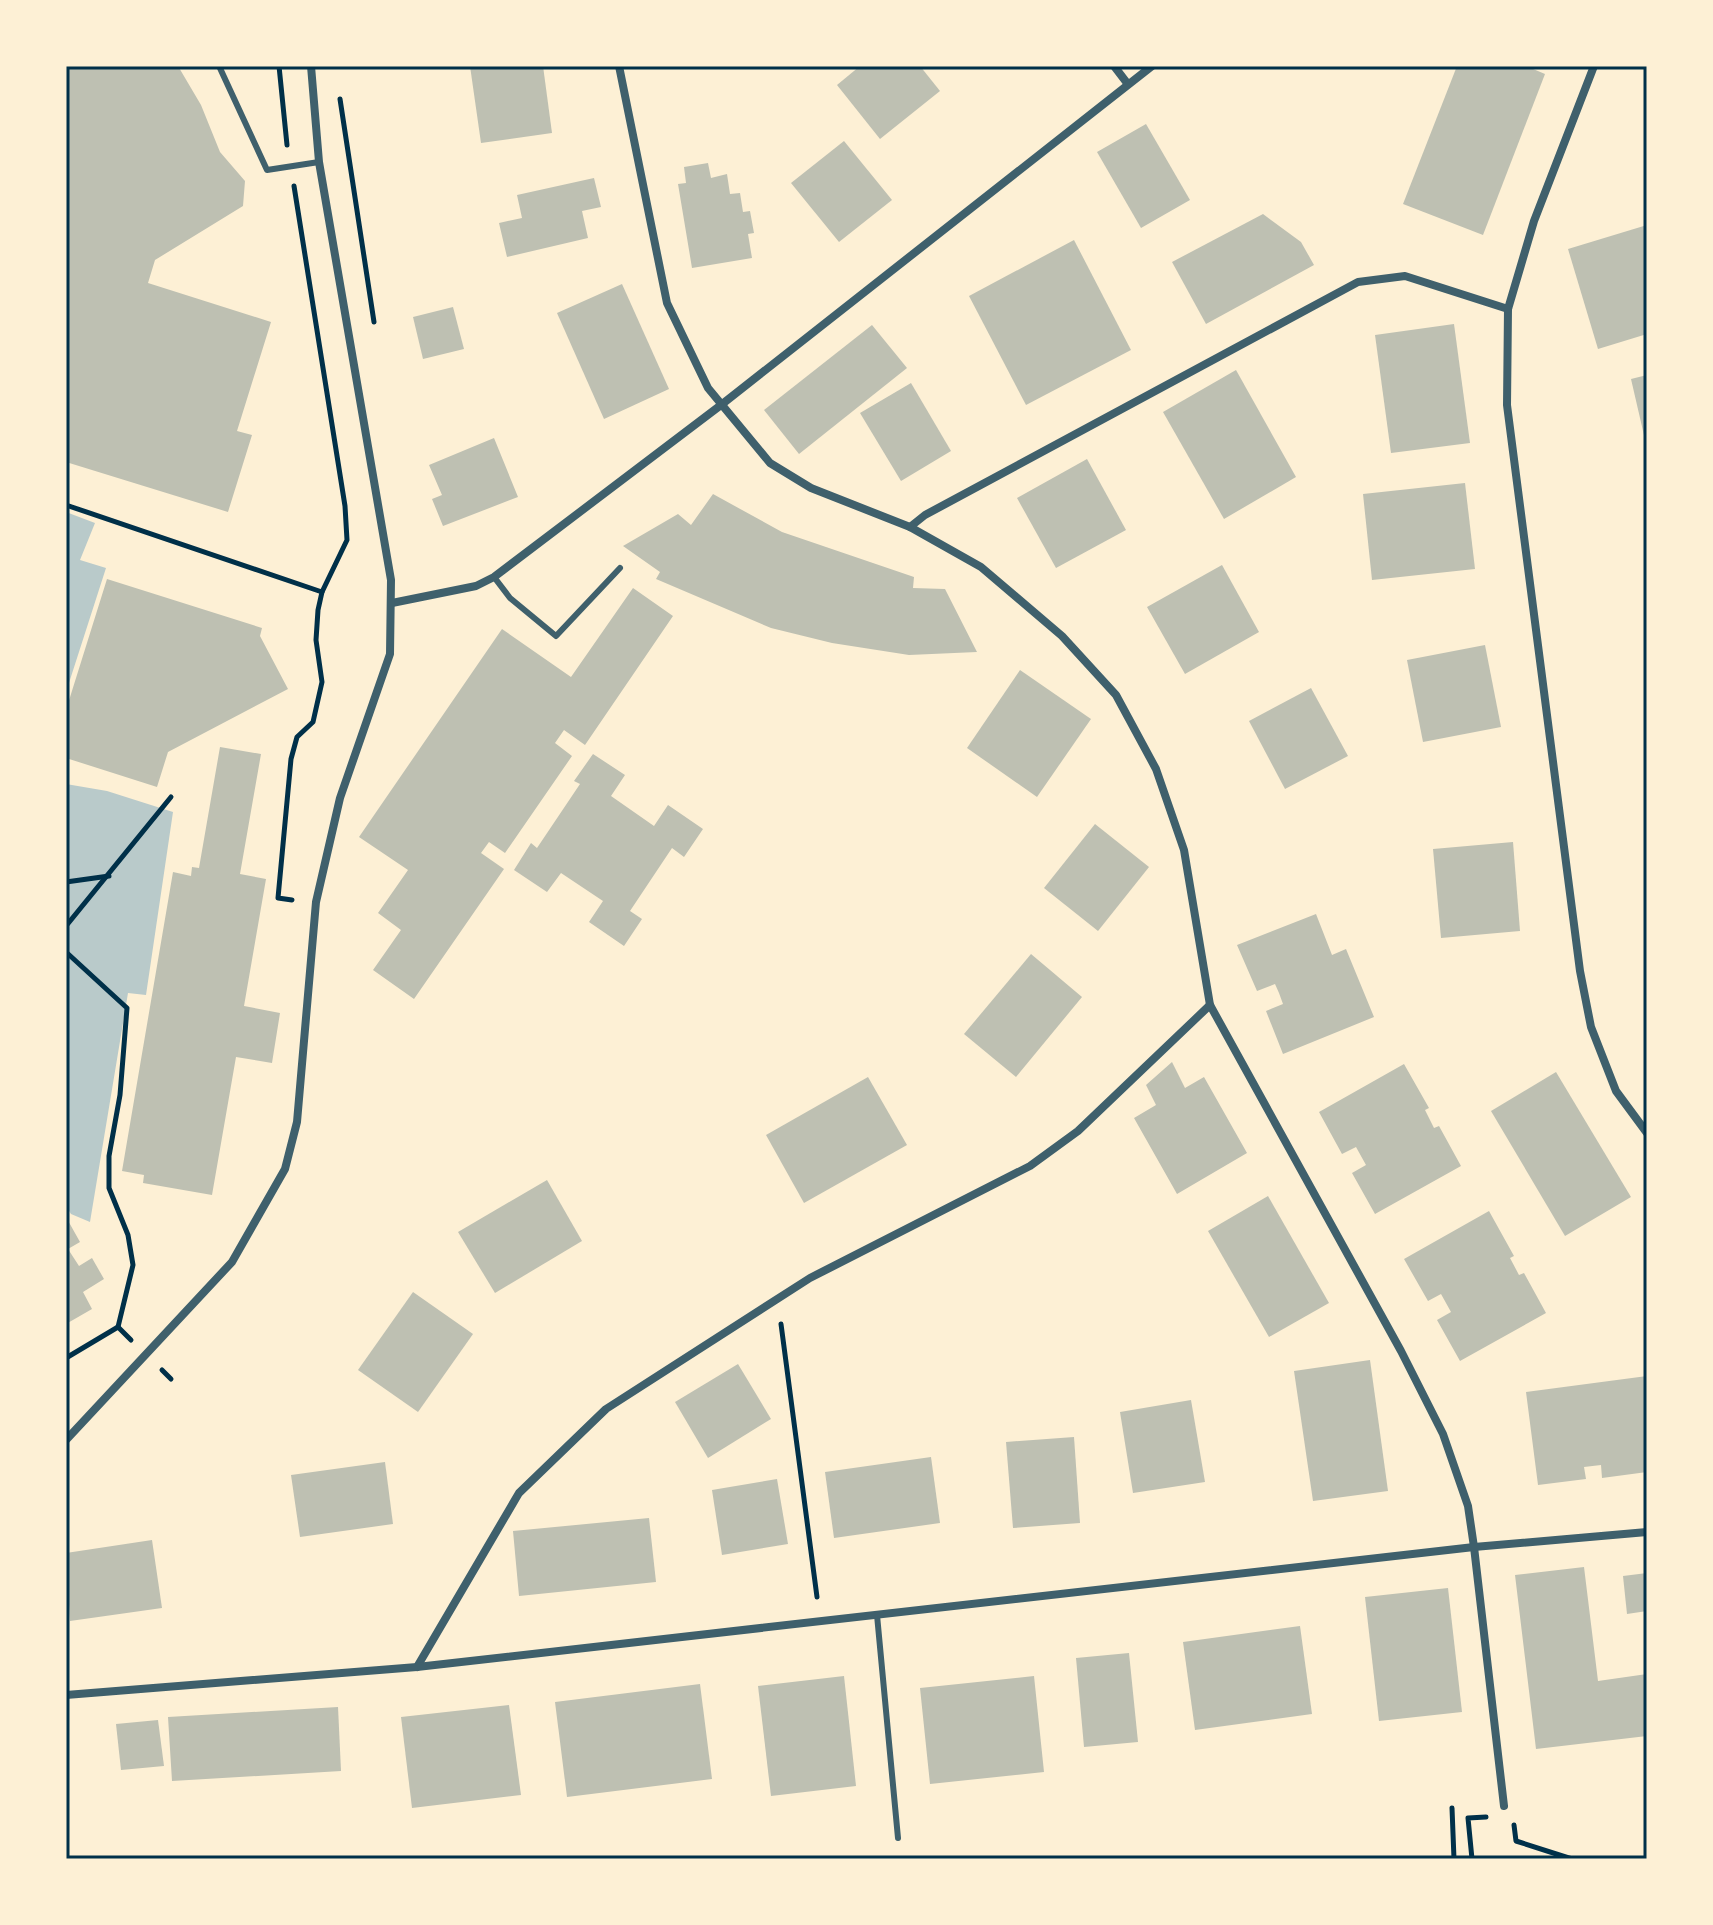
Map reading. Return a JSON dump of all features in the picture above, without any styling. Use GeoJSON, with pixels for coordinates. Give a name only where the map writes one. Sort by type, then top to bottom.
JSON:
{"type":"FeatureCollection","features":[{"type":"Feature","properties":{"kind":"street"},"geometry":{"type":"LineString","coordinates":[[66,1440],[232,1262],[285,1169],[297,1122],[316,902],[340,798],[390,654],[391,580],[319,162],[311,66]]}},
{"type":"Feature","properties":{"kind":"street"},"geometry":{"type":"LineString","coordinates":[[619,66],[667,303],[676,327],[721,405],[770,463],[811,488],[910,527],[981,567],[1062,636],[1116,695],[1156,769],[1184,850],[1210,1005],[1401,1351],[1443,1434],[1468,1506],[1504,1811]]}},
{"type":"Feature","properties":{"kind":"street"},"geometry":{"type":"LineString","coordinates":[[1114,66],[1127,83]]}},
{"type":"Feature","properties":{"kind":"street"},"geometry":{"type":"LineString","coordinates":[[392,603],[476,586],[494,577],[721,405],[1152,66]]}},
{"type":"Feature","properties":{"kind":"street"},"geometry":{"type":"LineString","coordinates":[[1594,66],[1534,221],[1508,309],[1507,405],[1580,971],[1591,1027],[1616,1091],[1647,1133]]}},
{"type":"Feature","properties":{"kind":"street"},"geometry":{"type":"LineString","coordinates":[[910,527],[925,515],[1358,282],[1405,276],[1508,309]]}},
{"type":"Feature","properties":{"kind":"street"},"geometry":{"type":"LineString","coordinates":[[417,1667],[519,1493],[606,1409],[810,1278],[1030,1166],[1078,1131],[1210,1005]]}},
{"type":"Feature","properties":{"kind":"street"},"geometry":{"type":"LineString","coordinates":[[66,1695],[417,1667],[1474,1547],[1647,1532]]}},
{"type":"Feature","properties":{"kind":"lane"},"geometry":{"type":"LineString","coordinates":[[219,66],[267,170],[319,162]]}},
{"type":"Feature","properties":{"kind":"lane"},"geometry":{"type":"LineString","coordinates":[[494,577],[510,598],[556,636],[620,568]]}},
{"type":"Feature","properties":{"kind":"lane"},"geometry":{"type":"LineString","coordinates":[[877,1615],[898,1838]]}},
{"type":"Feature","properties":{"kind":"path"},"geometry":{"type":"LineString","coordinates":[[279,66],[291,167],[345,506],[347,540],[322,592],[316,640],[322,682],[313,722],[297,737],[291,759],[278,898],[303,901]]}},
{"type":"Feature","properties":{"kind":"path"},"geometry":{"type":"LineString","coordinates":[[340,95],[376,335]]}},
{"type":"Feature","properties":{"kind":"path"},"geometry":{"type":"LineString","coordinates":[[66,505],[322,592]]}},
{"type":"Feature","properties":{"kind":"path"},"geometry":{"type":"LineString","coordinates":[[66,926],[110,876],[171,797]]}},
{"type":"Feature","properties":{"kind":"path"},"geometry":{"type":"LineString","coordinates":[[66,882],[110,876]]}},
{"type":"Feature","properties":{"kind":"path"},"geometry":{"type":"LineString","coordinates":[[66,952],[127,1008],[120,1095],[109,1156],[109,1188],[128,1235],[133,1265],[118,1327],[66,1358]]}},
{"type":"Feature","properties":{"kind":"path"},"geometry":{"type":"LineString","coordinates":[[777,1298],[817,1597]]}},
{"type":"Feature","properties":{"kind":"path"},"geometry":{"type":"LineString","coordinates":[[118,1327],[135,1344]]}},
{"type":"Feature","properties":{"kind":"path"},"geometry":{"type":"LineString","coordinates":[[161,1369],[171,1379]]}},
{"type":"Feature","properties":{"kind":"path"},"geometry":{"type":"LineString","coordinates":[[1452,1808],[1454,1859]]}},
{"type":"Feature","properties":{"kind":"path"},"geometry":{"type":"LineString","coordinates":[[1472,1859],[1468,1818],[1504,1811],[1513,1816],[1516,1841],[1572,1859]]}},
{"type":"Feature","properties":{"kind":"shaded area"},"geometry":{"type":"Polygon","coordinates":[[[66,512],[95,523],[80,560],[106,568],[68,686],[66,512]]]}},
{"type":"Feature","properties":{"kind":"shaded area"},"geometry":{"type":"Polygon","coordinates":[[[66,784],[107,791],[173,812],[146,995],[128,993],[90,1222],[71,1214],[66,1206],[66,784]]]}},
{"type":"Feature","properties":{"kind":"building"},"geometry":{"type":"Polygon","coordinates":[[[66,66],[178,66],[201,105],[220,152],[245,181],[243,206],[155,260],[148,283],[271,322],[237,431],[252,435],[228,512],[66,462],[66,66]]]}},
{"type":"Feature","properties":{"kind":"building"},"geometry":{"type":"Polygon","coordinates":[[[470,66],[543,66],[552,133],[481,143],[470,66]]]}},
{"type":"Feature","properties":{"kind":"building"},"geometry":{"type":"Polygon","coordinates":[[[860,66],[920,66],[940,91],[880,139],[837,85],[860,66]]]}},
{"type":"Feature","properties":{"kind":"building"},"geometry":{"type":"Polygon","coordinates":[[[1457,66],[1526,66],[1545,74],[1483,235],[1403,204],[1457,66]]]}},
{"type":"Feature","properties":{"kind":"building"},"geometry":{"type":"Polygon","coordinates":[[[1146,124],[1190,200],[1141,228],[1097,152],[1146,124]]]}},
{"type":"Feature","properties":{"kind":"building"},"geometry":{"type":"Polygon","coordinates":[[[844,141],[892,200],[839,242],[791,183],[844,141]]]}},
{"type":"Feature","properties":{"kind":"building"},"geometry":{"type":"Polygon","coordinates":[[[708,163],[711,178],[727,174],[730,194],[740,193],[743,212],[750,211],[754,233],[748,234],[752,258],[692,268],[678,184],[686,183],[684,167],[708,163]]]}},
{"type":"Feature","properties":{"kind":"building"},"geometry":{"type":"Polygon","coordinates":[[[594,178],[601,207],[582,211],[588,238],[507,257],[499,223],[522,218],[517,195],[594,178]]]}},
{"type":"Feature","properties":{"kind":"building"},"geometry":{"type":"Polygon","coordinates":[[[1263,214],[1301,242],[1314,265],[1206,324],[1172,262],[1263,214]]]}},
{"type":"Feature","properties":{"kind":"building"},"geometry":{"type":"Polygon","coordinates":[[[1647,225],[1647,334],[1598,349],[1568,249],[1647,225]]]}},
{"type":"Feature","properties":{"kind":"building"},"geometry":{"type":"Polygon","coordinates":[[[1074,240],[1131,350],[1026,405],[969,296],[1074,240]]]}},
{"type":"Feature","properties":{"kind":"building"},"geometry":{"type":"Polygon","coordinates":[[[622,284],[669,389],[604,419],[557,313],[622,284]]]}},
{"type":"Feature","properties":{"kind":"building"},"geometry":{"type":"Polygon","coordinates":[[[453,307],[464,349],[423,359],[413,317],[453,307]]]}},
{"type":"Feature","properties":{"kind":"building"},"geometry":{"type":"Polygon","coordinates":[[[1454,324],[1470,443],[1391,453],[1375,335],[1454,324]]]}},
{"type":"Feature","properties":{"kind":"building"},"geometry":{"type":"Polygon","coordinates":[[[872,325],[907,368],[799,454],[764,410],[872,325]]]}},
{"type":"Feature","properties":{"kind":"building"},"geometry":{"type":"Polygon","coordinates":[[[1236,370],[1296,477],[1224,519],[1163,412],[1236,370]]]}},
{"type":"Feature","properties":{"kind":"building"},"geometry":{"type":"Polygon","coordinates":[[[1647,375],[1647,444],[1646,444],[1631,379],[1647,375]]]}},
{"type":"Feature","properties":{"kind":"building"},"geometry":{"type":"Polygon","coordinates":[[[911,383],[951,451],[901,481],[860,413],[911,383]]]}},
{"type":"Feature","properties":{"kind":"building"},"geometry":{"type":"Polygon","coordinates":[[[494,438],[518,497],[443,526],[432,499],[442,495],[429,465],[494,438]]]}},
{"type":"Feature","properties":{"kind":"building"},"geometry":{"type":"Polygon","coordinates":[[[1087,459],[1126,530],[1056,568],[1017,498],[1087,459]]]}},
{"type":"Feature","properties":{"kind":"building"},"geometry":{"type":"Polygon","coordinates":[[[1465,483],[1475,569],[1372,580],[1363,494],[1465,483]]]}},
{"type":"Feature","properties":{"kind":"building"},"geometry":{"type":"Polygon","coordinates":[[[713,494],[782,532],[914,577],[913,588],[945,589],[977,652],[909,655],[832,643],[771,628],[656,579],[660,572],[623,546],[678,514],[691,525],[713,494]]]}},
{"type":"Feature","properties":{"kind":"building"},"geometry":{"type":"Polygon","coordinates":[[[1222,565],[1259,632],[1185,674],[1147,607],[1222,565]]]}},
{"type":"Feature","properties":{"kind":"building"},"geometry":{"type":"Polygon","coordinates":[[[107,579],[262,628],[260,636],[288,689],[168,752],[157,787],[66,758],[66,710],[107,579]]]}},
{"type":"Feature","properties":{"kind":"building"},"geometry":{"type":"Polygon","coordinates":[[[633,588],[673,616],[585,745],[564,730],[555,743],[572,756],[505,853],[489,842],[481,853],[504,869],[414,999],[373,970],[401,930],[378,913],[408,870],[359,837],[502,629],[571,677],[633,588]]]}},
{"type":"Feature","properties":{"kind":"building"},"geometry":{"type":"Polygon","coordinates":[[[1485,645],[1501,727],[1423,742],[1407,660],[1485,645]]]}},
{"type":"Feature","properties":{"kind":"building"},"geometry":{"type":"Polygon","coordinates":[[[1020,670],[1091,719],[1037,797],[967,748],[1020,670]]]}},
{"type":"Feature","properties":{"kind":"building"},"geometry":{"type":"Polygon","coordinates":[[[1311,688],[1348,756],[1285,789],[1249,721],[1311,688]]]}},
{"type":"Feature","properties":{"kind":"building"},"geometry":{"type":"Polygon","coordinates":[[[220,747],[261,754],[240,874],[266,879],[244,1006],[280,1013],[272,1063],[236,1057],[212,1195],[143,1183],[144,1175],[122,1171],[173,872],[191,876],[192,867],[199,868],[220,747]]]}},
{"type":"Feature","properties":{"kind":"building"},"geometry":{"type":"Polygon","coordinates":[[[593,754],[625,775],[611,796],[654,826],[668,805],[703,829],[684,857],[672,848],[630,911],[642,919],[624,946],[589,922],[603,901],[561,873],[547,892],[514,870],[531,843],[537,848],[580,784],[574,781],[593,754]]]}},
{"type":"Feature","properties":{"kind":"building"},"geometry":{"type":"Polygon","coordinates":[[[1095,824],[1149,867],[1098,931],[1044,888],[1095,824]]]}},
{"type":"Feature","properties":{"kind":"building"},"geometry":{"type":"Polygon","coordinates":[[[1513,842],[1520,931],[1441,938],[1433,849],[1513,842]]]}},
{"type":"Feature","properties":{"kind":"building"},"geometry":{"type":"Polygon","coordinates":[[[1316,914],[1332,955],[1346,949],[1374,1017],[1283,1054],[1266,1011],[1283,1004],[1279,993],[1275,984],[1257,991],[1237,945],[1316,914]]]}},
{"type":"Feature","properties":{"kind":"building"},"geometry":{"type":"Polygon","coordinates":[[[1031,954],[1082,997],[1016,1077],[964,1034],[1031,954]]]}},
{"type":"Feature","properties":{"kind":"building"},"geometry":{"type":"Polygon","coordinates":[[[1172,1062],[1185,1088],[1204,1077],[1247,1153],[1177,1194],[1134,1118],[1156,1105],[1146,1085],[1172,1062]]]}},
{"type":"Feature","properties":{"kind":"building"},"geometry":{"type":"Polygon","coordinates":[[[1404,1064],[1429,1108],[1425,1110],[1434,1128],[1439,1126],[1461,1166],[1375,1214],[1352,1173],[1366,1165],[1356,1147],[1342,1154],[1319,1112],[1404,1064]]]}},
{"type":"Feature","properties":{"kind":"building"},"geometry":{"type":"Polygon","coordinates":[[[1556,1072],[1631,1197],[1565,1236],[1491,1111],[1556,1072]]]}},
{"type":"Feature","properties":{"kind":"building"},"geometry":{"type":"Polygon","coordinates":[[[868,1077],[907,1145],[804,1203],[766,1135],[868,1077]]]}},
{"type":"Feature","properties":{"kind":"building"},"geometry":{"type":"Polygon","coordinates":[[[547,1180],[582,1241],[495,1293],[458,1232],[547,1180]]]}},
{"type":"Feature","properties":{"kind":"building"},"geometry":{"type":"Polygon","coordinates":[[[1268,1196],[1329,1303],[1269,1337],[1208,1231],[1268,1196]]]}},
{"type":"Feature","properties":{"kind":"building"},"geometry":{"type":"Polygon","coordinates":[[[1489,1211],[1514,1256],[1510,1258],[1519,1275],[1524,1273],[1546,1313],[1460,1361],[1437,1320],[1451,1312],[1441,1294],[1428,1301],[1404,1259],[1489,1211]]]}},
{"type":"Feature","properties":{"kind":"building"},"geometry":{"type":"Polygon","coordinates":[[[66,1217],[80,1242],[68,1249],[79,1266],[92,1258],[104,1279],[83,1292],[92,1309],[66,1324],[66,1217]]]}},
{"type":"Feature","properties":{"kind":"building"},"geometry":{"type":"Polygon","coordinates":[[[413,1292],[473,1334],[418,1412],[358,1370],[413,1292]]]}},
{"type":"Feature","properties":{"kind":"building"},"geometry":{"type":"Polygon","coordinates":[[[1370,1360],[1388,1491],[1313,1501],[1294,1371],[1370,1360]]]}},
{"type":"Feature","properties":{"kind":"building"},"geometry":{"type":"Polygon","coordinates":[[[738,1364],[771,1419],[708,1458],[675,1402],[738,1364]]]}},
{"type":"Feature","properties":{"kind":"building"},"geometry":{"type":"Polygon","coordinates":[[[1647,1376],[1647,1472],[1602,1478],[1601,1465],[1584,1467],[1586,1479],[1538,1485],[1526,1392],[1647,1376]]]}},
{"type":"Feature","properties":{"kind":"building"},"geometry":{"type":"Polygon","coordinates":[[[1191,1400],[1205,1482],[1133,1493],[1120,1412],[1191,1400]]]}},
{"type":"Feature","properties":{"kind":"building"},"geometry":{"type":"Polygon","coordinates":[[[1074,1437],[1080,1523],[1013,1528],[1006,1442],[1074,1437]]]}},
{"type":"Feature","properties":{"kind":"building"},"geometry":{"type":"Polygon","coordinates":[[[931,1457],[940,1523],[834,1538],[825,1472],[931,1457]]]}},
{"type":"Feature","properties":{"kind":"building"},"geometry":{"type":"Polygon","coordinates":[[[385,1462],[393,1524],[300,1537],[291,1475],[385,1462]]]}},
{"type":"Feature","properties":{"kind":"building"},"geometry":{"type":"Polygon","coordinates":[[[777,1479],[788,1544],[722,1555],[712,1490],[777,1479]]]}},
{"type":"Feature","properties":{"kind":"building"},"geometry":{"type":"Polygon","coordinates":[[[649,1518],[656,1582],[519,1596],[513,1531],[649,1518]]]}},
{"type":"Feature","properties":{"kind":"building"},"geometry":{"type":"Polygon","coordinates":[[[152,1540],[162,1608],[70,1621],[66,1553],[152,1540]]]}},
{"type":"Feature","properties":{"kind":"building"},"geometry":{"type":"Polygon","coordinates":[[[1584,1567],[1598,1681],[1647,1674],[1647,1736],[1536,1749],[1515,1575],[1584,1567]]]}},
{"type":"Feature","properties":{"kind":"building"},"geometry":{"type":"Polygon","coordinates":[[[1647,1573],[1647,1611],[1627,1614],[1623,1576],[1647,1573]]]}},
{"type":"Feature","properties":{"kind":"building"},"geometry":{"type":"Polygon","coordinates":[[[1448,1588],[1462,1712],[1379,1721],[1365,1597],[1448,1588]]]}},
{"type":"Feature","properties":{"kind":"building"},"geometry":{"type":"Polygon","coordinates":[[[1300,1626],[1312,1714],[1195,1730],[1183,1642],[1300,1626]]]}},
{"type":"Feature","properties":{"kind":"building"},"geometry":{"type":"Polygon","coordinates":[[[1129,1653],[1138,1742],[1084,1747],[1076,1658],[1129,1653]]]}},
{"type":"Feature","properties":{"kind":"building"},"geometry":{"type":"Polygon","coordinates":[[[844,1676],[856,1786],[771,1796],[758,1686],[844,1676]]]}},
{"type":"Feature","properties":{"kind":"building"},"geometry":{"type":"Polygon","coordinates":[[[1034,1676],[1044,1772],[930,1784],[920,1688],[1034,1676]]]}},
{"type":"Feature","properties":{"kind":"building"},"geometry":{"type":"Polygon","coordinates":[[[700,1684],[712,1779],[567,1797],[555,1702],[700,1684]]]}},
{"type":"Feature","properties":{"kind":"building"},"geometry":{"type":"Polygon","coordinates":[[[509,1705],[521,1795],[412,1808],[401,1717],[509,1705]]]}},
{"type":"Feature","properties":{"kind":"building"},"geometry":{"type":"Polygon","coordinates":[[[338,1707],[341,1771],[172,1781],[168,1717],[338,1707]]]}},
{"type":"Feature","properties":{"kind":"building"},"geometry":{"type":"Polygon","coordinates":[[[158,1720],[164,1766],[121,1770],[116,1724],[158,1720]]]}}]}
